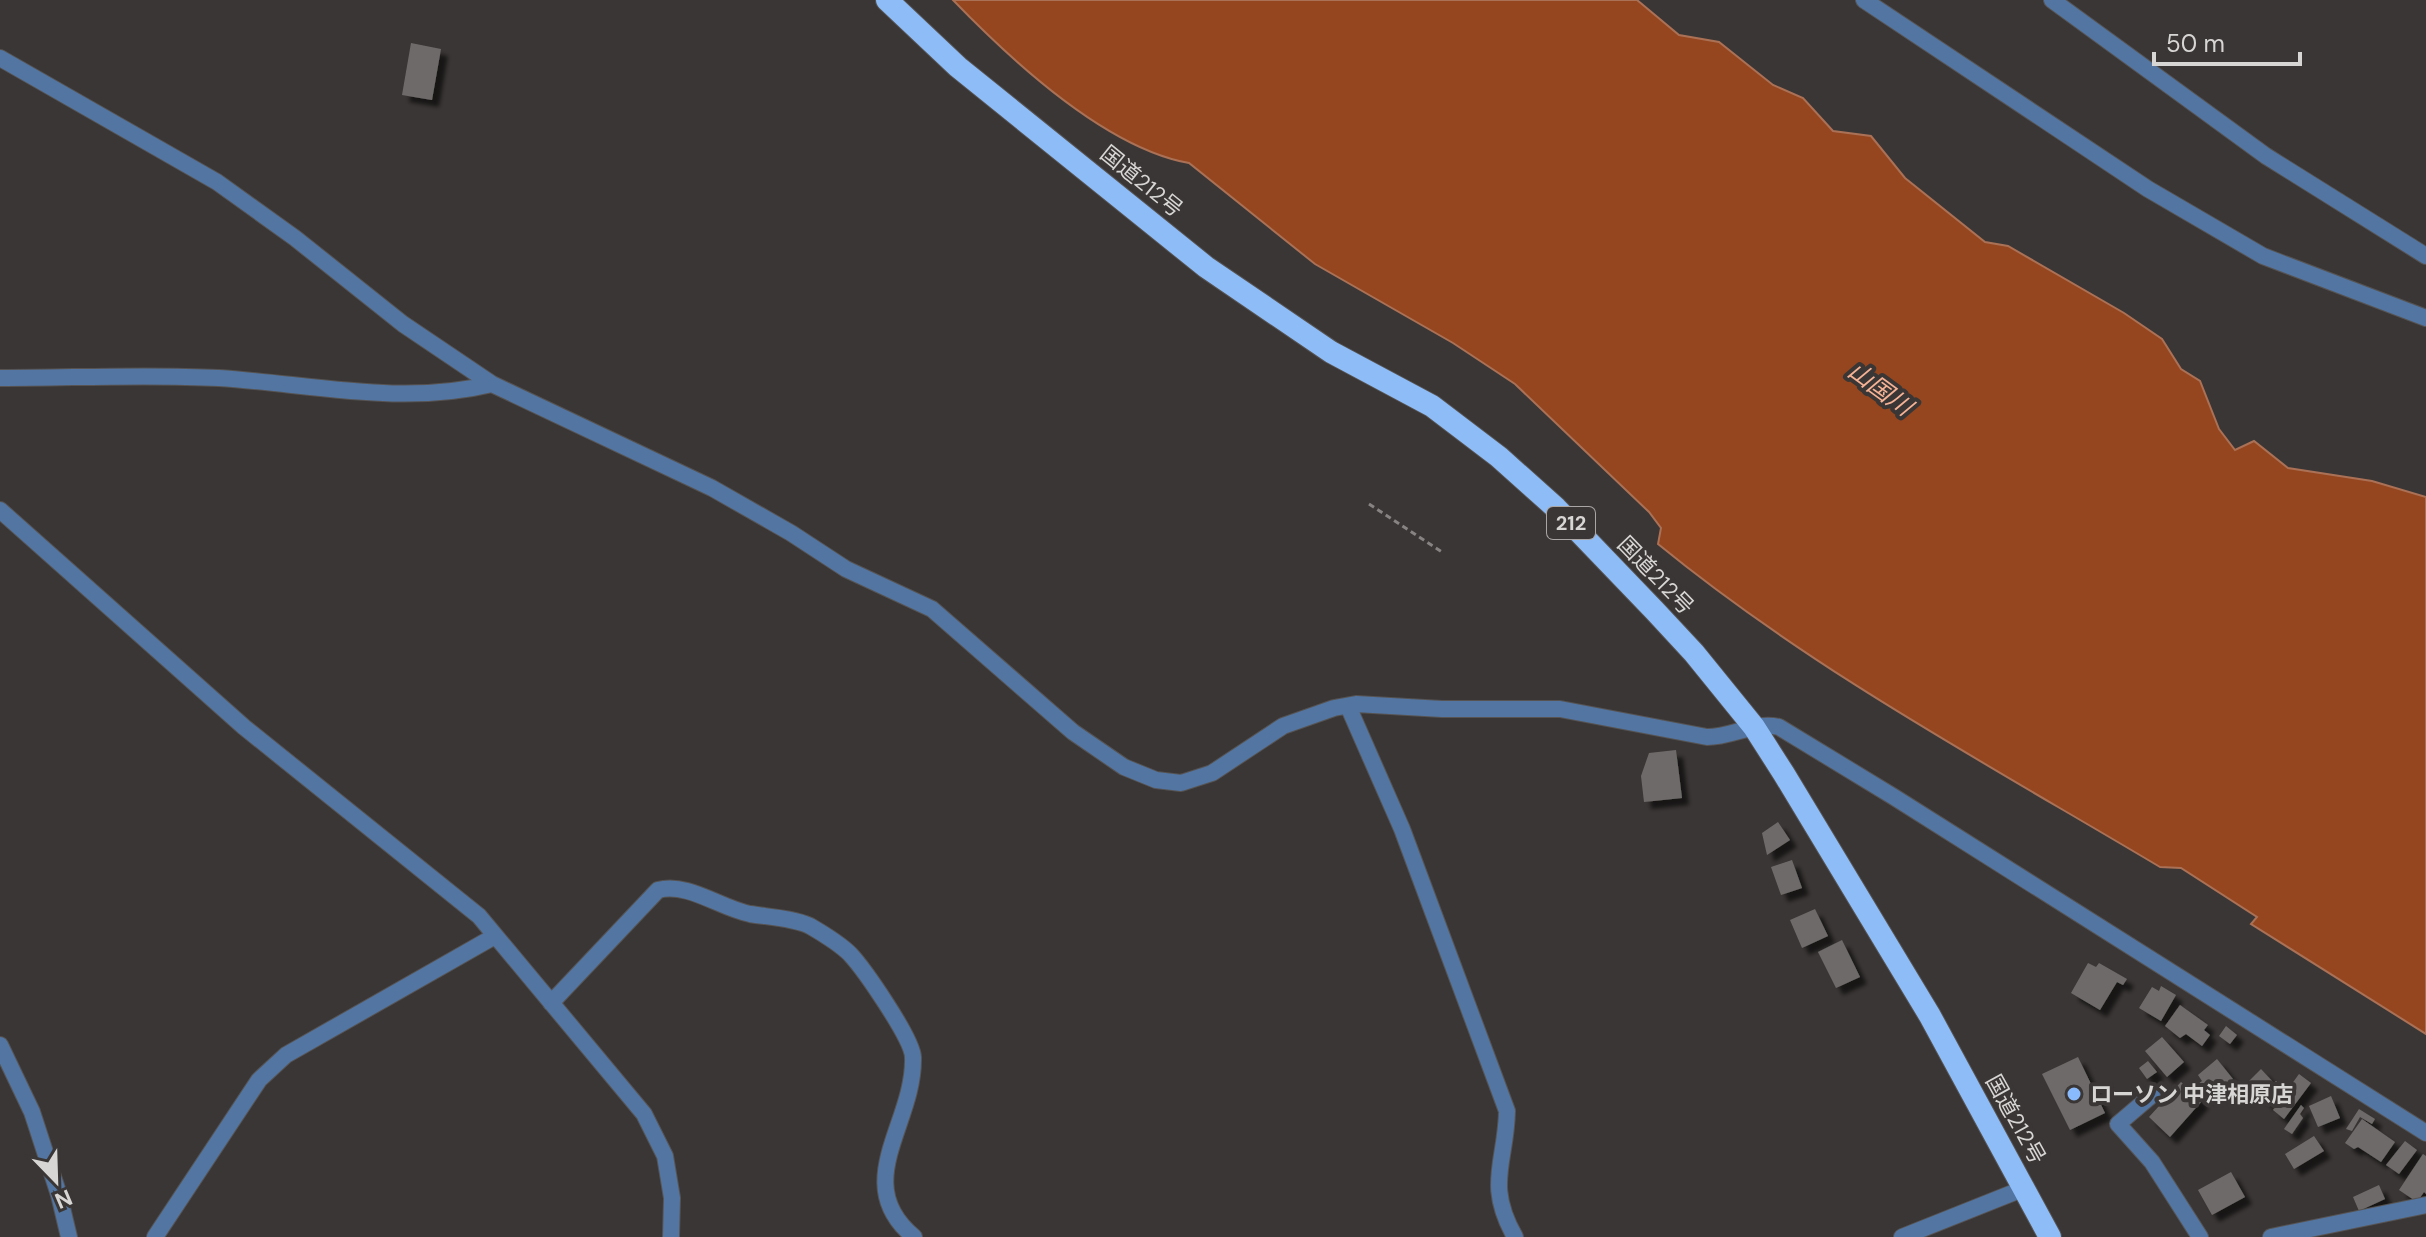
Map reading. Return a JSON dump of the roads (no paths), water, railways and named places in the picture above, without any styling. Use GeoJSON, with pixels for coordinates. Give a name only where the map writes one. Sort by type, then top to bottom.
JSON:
{"type":"FeatureCollection","features":[{"type":"Feature","properties":{"kind":"highway","name":"国道212号"},"geometry":{"type":"LineString","coordinates":[[887,0],[958,67],[1206,267],[1331,352],[1432,406],[1499,457],[1556,508],[1655,611],[1754,727],[1930,1016],[2050,1237]]}},
{"type":"Feature","properties":{"kind":"street"},"geometry":{"type":"LineString","coordinates":[[1864,0],[2148,189],[2263,256],[2426,318]]}},
{"type":"Feature","properties":{"kind":"street"},"geometry":{"type":"LineString","coordinates":[[2052,0],[2266,156],[2426,256]]}},
{"type":"Feature","properties":{"kind":"street"},"geometry":{"type":"LineString","coordinates":[[0,58],[217,182],[295,238],[403,324],[492,384],[712,488],[846,569],[932,609],[1073,732],[1124,767],[1156,780],[1181,783],[1212,773],[1283,726],[1348,706],[1560,709],[1707,737],[1731,735],[1754,727],[1779,727],[2426,1133]]}},
{"type":"Feature","properties":{"kind":"street"},"geometry":{"type":"LineString","coordinates":[[0,378],[218,378],[374,394],[460,392],[492,384]]}},
{"type":"Feature","properties":{"kind":"street"},"geometry":{"type":"LineString","coordinates":[[0,510],[244,727],[479,916],[644,1114],[665,1156],[672,1198],[671,1237]]}},
{"type":"Feature","properties":{"kind":"street"},"geometry":{"type":"LineString","coordinates":[[1348,706],[1402,829],[1507,1111],[1507,1132],[1497,1185],[1515,1237]]}},
{"type":"Feature","properties":{"kind":"street"},"geometry":{"type":"LineString","coordinates":[[551,1003],[658,890],[673,886],[745,913],[808,925],[849,953],[905,1034],[913,1055],[906,1105],[883,1176],[887,1205],[903,1228],[914,1237]]}},
{"type":"Feature","properties":{"kind":"street"},"geometry":{"type":"LineString","coordinates":[[155,1237],[259,1080],[286,1055],[495,936]]}},
{"type":"Feature","properties":{"kind":"street"},"geometry":{"type":"LineString","coordinates":[[0,1045],[32,1112],[69,1237]]}},
{"type":"Feature","properties":{"kind":"street"},"geometry":{"type":"LineString","coordinates":[[2152,1095],[2118,1124],[2152,1162],[2200,1237]]}},
{"type":"Feature","properties":{"kind":"street"},"geometry":{"type":"LineString","coordinates":[[1902,1237],[2025,1188]]}},
{"type":"Feature","properties":{"kind":"street"},"geometry":{"type":"LineString","coordinates":[[2271,1237],[2426,1205]]}},
{"type":"Feature","properties":{"kind":"water","name":"山国川"},"geometry":{"type":"Polygon","coordinates":[[[953,0],[1637,0],[1679,35],[1719,42],[1773,85],[1803,98],[1833,131],[1871,136],[1905,178],[1985,242],[2008,246],[2124,313],[2162,339],[2181,369],[2200,381],[2219,429],[2235,450],[2254,441],[2288,468],[2372,481],[2426,497],[2426,1034],[2251,924],[2257,917],[2181,868],[2160,867],[1839,675],[1777,633],[1658,544],[1661,528],[1649,512],[1515,384],[1453,343],[1315,264],[1189,163],[1125,140],[1093,121],[1031,74],[953,0]]]}},
{"type":"Feature","properties":{"kind":"place","name":"ローソン 中津相原店"},"geometry":{"type":"Point","coordinates":[2074,1094]}}]}
